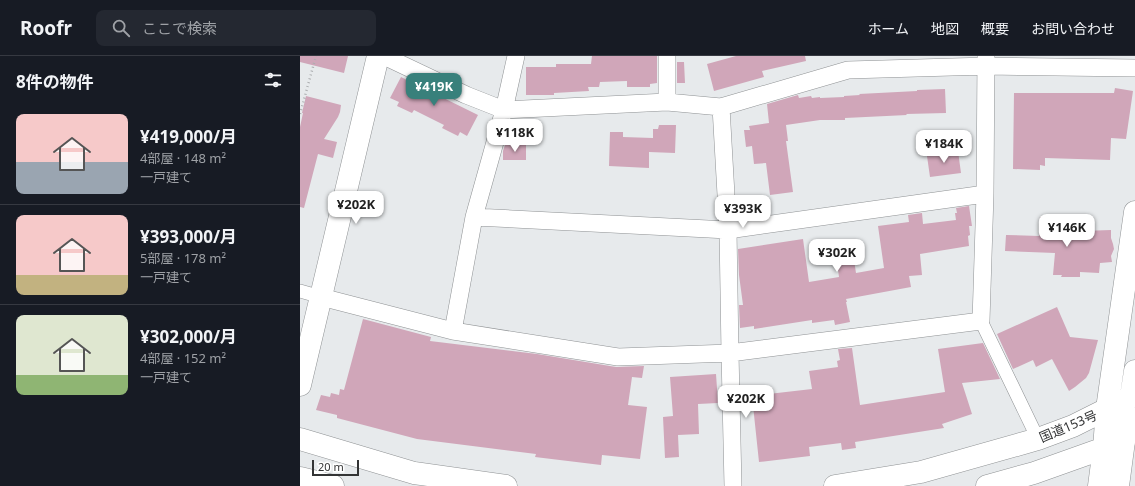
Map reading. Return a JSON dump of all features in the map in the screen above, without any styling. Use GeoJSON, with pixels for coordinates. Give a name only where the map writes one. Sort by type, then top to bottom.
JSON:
{"type":"FeatureCollection","features":[{"type":"Feature","properties":{"kind":"main road"},"geometry":{"type":"LineString","coordinates":[[300,385],[378,56]]}},
{"type":"Feature","properties":{"kind":"main road","name":"国道153号"},"geometry":{"type":"LineString","coordinates":[[835,486],[921,472],[1038,439],[1073,426],[1107,409],[1135,212]]}},
{"type":"Feature","properties":{"kind":"main road"},"geometry":{"type":"LineString","coordinates":[[1118,486],[1121,442],[1133,396],[1135,371]]}},
{"type":"Feature","properties":{"kind":"main road"},"geometry":{"type":"LineString","coordinates":[[1099,486],[1121,442],[1107,409],[1133,396]]}},
{"type":"Feature","properties":{"kind":"main road"},"geometry":{"type":"LineString","coordinates":[[300,439],[414,473],[506,486]]}},
{"type":"Feature","properties":{"kind":"main road"},"geometry":{"type":"LineString","coordinates":[[987,486],[1034,473],[1121,442]]}},
{"type":"Feature","properties":{"kind":"main road"},"geometry":{"type":"LineString","coordinates":[[300,478],[333,486]]}},
{"type":"Feature","properties":{"kind":"street"},"geometry":{"type":"LineString","coordinates":[[384,56],[466,95],[504,110],[667,102],[721,107],[848,63],[986,61],[1135,68]]}},
{"type":"Feature","properties":{"kind":"street"},"geometry":{"type":"LineString","coordinates":[[453,331],[474,217],[504,110],[516,56]]}},
{"type":"Feature","properties":{"kind":"street"},"geometry":{"type":"LineString","coordinates":[[667,56],[667,102]]}},
{"type":"Feature","properties":{"kind":"street"},"geometry":{"type":"LineString","coordinates":[[986,61],[985,194],[981,321],[1038,439]]}},
{"type":"Feature","properties":{"kind":"street"},"geometry":{"type":"LineString","coordinates":[[721,107],[728,230],[733,486]]}},
{"type":"Feature","properties":{"kind":"street"},"geometry":{"type":"LineString","coordinates":[[474,217],[728,230],[985,194]]}},
{"type":"Feature","properties":{"kind":"street"},"geometry":{"type":"LineString","coordinates":[[300,291],[453,331],[618,357],[730,353],[981,321]]}},
{"type":"Feature","properties":{"kind":"path"},"geometry":{"type":"LineString","coordinates":[[300,114],[316,56]]}},
{"type":"Feature","properties":{"kind":"building"},"geometry":{"type":"Polygon","coordinates":[[[300,56],[348,56],[344,73],[300,62],[300,56]]]}},
{"type":"Feature","properties":{"kind":"building"},"geometry":{"type":"Polygon","coordinates":[[[592,56],[657,56],[657,83],[650,84],[650,87],[627,87],[627,81],[600,82],[599,87],[588,87],[589,91],[554,93],[554,95],[526,95],[526,67],[556,67],[556,64],[591,64],[592,56]]]}},
{"type":"Feature","properties":{"kind":"building"},"geometry":{"type":"Polygon","coordinates":[[[736,56],[805,56],[806,61],[762,71],[764,77],[714,91],[707,64],[736,56]]]}},
{"type":"Feature","properties":{"kind":"building"},"geometry":{"type":"Polygon","coordinates":[[[677,62],[684,62],[685,83],[677,83],[677,62]]]}},
{"type":"Feature","properties":{"kind":"building"},"geometry":{"type":"Polygon","coordinates":[[[401,77],[478,115],[467,136],[460,132],[458,136],[442,128],[444,125],[414,110],[412,113],[397,106],[399,102],[390,98],[401,77]]]}},
{"type":"Feature","properties":{"kind":"building"},"geometry":{"type":"Polygon","coordinates":[[[1115,88],[1133,91],[1126,139],[1111,138],[1110,160],[1045,158],[1045,166],[1040,165],[1040,170],[1013,169],[1014,93],[1114,93],[1115,88]]]}},
{"type":"Feature","properties":{"kind":"building"},"geometry":{"type":"Polygon","coordinates":[[[945,89],[946,113],[845,118],[845,120],[820,120],[786,125],[788,141],[786,141],[793,192],[770,195],[766,163],[754,164],[752,146],[746,147],[744,130],[750,130],[749,126],[769,123],[767,104],[798,95],[799,98],[811,96],[812,98],[820,98],[945,89]]]}},
{"type":"Feature","properties":{"kind":"building"},"geometry":{"type":"Polygon","coordinates":[[[306,96],[341,105],[338,117],[324,139],[337,142],[333,158],[318,154],[304,208],[300,207],[300,127],[306,96]]]}},
{"type":"Feature","properties":{"kind":"building"},"geometry":{"type":"Polygon","coordinates":[[[659,125],[676,125],[675,153],[649,152],[649,168],[609,166],[610,132],[623,132],[623,137],[653,138],[653,129],[658,129],[659,125]]]}},
{"type":"Feature","properties":{"kind":"building"},"geometry":{"type":"Polygon","coordinates":[[[505,145],[526,145],[526,160],[503,160],[505,145]]]}},
{"type":"Feature","properties":{"kind":"building"},"geometry":{"type":"Polygon","coordinates":[[[958,151],[961,173],[930,177],[927,156],[958,151]]]}},
{"type":"Feature","properties":{"kind":"building"},"geometry":{"type":"Polygon","coordinates":[[[969,206],[972,226],[969,226],[969,246],[920,254],[922,275],[909,276],[911,287],[846,299],[850,322],[835,325],[834,320],[812,323],[812,320],[754,329],[754,326],[740,328],[739,305],[743,305],[739,275],[738,249],[803,239],[809,282],[839,277],[835,247],[838,246],[837,242],[851,240],[856,273],[884,268],[878,226],[909,222],[908,215],[922,213],[923,224],[956,220],[956,208],[969,206]]]}},
{"type":"Feature","properties":{"kind":"building"},"geometry":{"type":"Polygon","coordinates":[[[1040,217],[1053,217],[1052,232],[1111,230],[1111,238],[1114,249],[1111,256],[1112,262],[1100,263],[1099,273],[1080,272],[1080,277],[1061,277],[1062,275],[1053,275],[1055,253],[1005,251],[1006,235],[1039,236],[1040,217]]]}},
{"type":"Feature","properties":{"kind":"building"},"geometry":{"type":"Polygon","coordinates":[[[1057,307],[1070,337],[1098,340],[1089,373],[1086,378],[1069,391],[1052,359],[1036,367],[1033,360],[1013,369],[997,334],[1057,307]]]}},
{"type":"Feature","properties":{"kind":"building"},"geometry":{"type":"Polygon","coordinates":[[[363,319],[431,337],[430,341],[537,354],[616,367],[644,366],[642,378],[632,377],[628,405],[647,407],[640,459],[602,455],[601,465],[535,457],[536,454],[417,439],[337,418],[337,415],[316,410],[321,395],[330,397],[331,393],[339,395],[340,389],[344,390],[363,319]]]}},
{"type":"Feature","properties":{"kind":"building"},"geometry":{"type":"Polygon","coordinates":[[[983,343],[1000,379],[962,383],[972,414],[942,424],[944,428],[855,442],[856,448],[842,450],[841,443],[809,447],[810,456],[759,462],[752,396],[812,389],[809,371],[838,367],[837,361],[840,360],[838,349],[852,348],[860,405],[945,392],[938,349],[983,343]]]}},
{"type":"Feature","properties":{"kind":"building"},"geometry":{"type":"Polygon","coordinates":[[[716,374],[718,403],[698,404],[699,434],[678,435],[679,457],[665,458],[663,417],[673,416],[670,377],[716,374]]]}}]}
